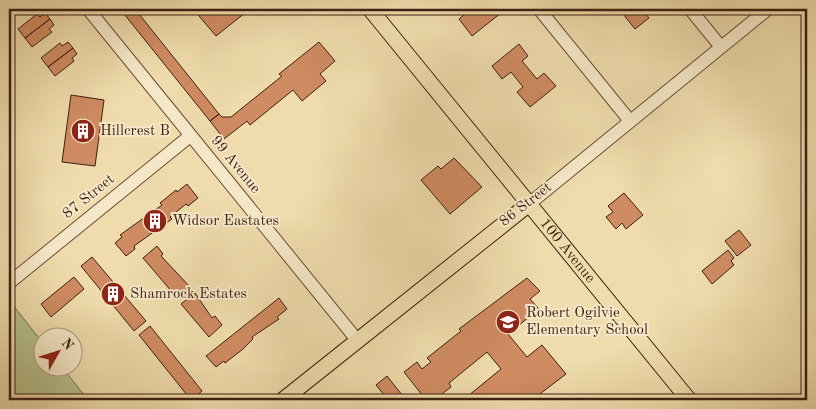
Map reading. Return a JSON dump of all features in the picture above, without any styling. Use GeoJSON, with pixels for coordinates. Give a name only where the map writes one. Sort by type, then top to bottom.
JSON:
{"type":"FeatureCollection","features":[{"type":"Feature","properties":{"kind":"main road","name":"100 Avenue"},"geometry":{"type":"LineString","coordinates":[[370,9],[689,400]]}},
{"type":"Feature","properties":{"kind":"main road","name":"86 Street"},"geometry":{"type":"LineString","coordinates":[[283,400],[529,204]]}},
{"type":"Feature","properties":{"kind":"street","name":"99 Avenue"},"geometry":{"type":"LineString","coordinates":[[88,9],[357,340]]}},
{"type":"Feature","properties":{"kind":"street"},"geometry":{"type":"LineString","coordinates":[[539,9],[630,121]]}},
{"type":"Feature","properties":{"kind":"street"},"geometry":{"type":"LineString","coordinates":[[690,9],[721,47]]}},
{"type":"Feature","properties":{"kind":"street","name":"86 Street"},"geometry":{"type":"LineString","coordinates":[[529,204],[768,9]]}},
{"type":"Feature","properties":{"kind":"street","name":"87 Street"},"geometry":{"type":"LineString","coordinates":[[9,283],[190,136]]}},
{"type":"Feature","properties":{"kind":"green space"},"geometry":{"type":"Polygon","coordinates":[[[9,300],[32,329],[32,376],[69,376],[88,400],[9,400],[9,300]]]}},
{"type":"Feature","properties":{"kind":"building"},"geometry":{"type":"Polygon","coordinates":[[[120,9],[135,9],[219,114],[210,121],[120,9]]]}},
{"type":"Feature","properties":{"kind":"building"},"geometry":{"type":"Polygon","coordinates":[[[193,9],[250,9],[216,36],[193,9]]]}},
{"type":"Feature","properties":{"kind":"building"},"geometry":{"type":"Polygon","coordinates":[[[471,9],[506,9],[472,36],[459,19],[471,9]]]}},
{"type":"Feature","properties":{"kind":"building"},"geometry":{"type":"Polygon","coordinates":[[[631,9],[642,9],[649,18],[635,29],[623,14],[631,9]]]}},
{"type":"Feature","properties":{"kind":"building"},"geometry":{"type":"Polygon","coordinates":[[[45,13],[50,19],[25,38],[18,29],[37,14],[40,17],[45,13]]]}},
{"type":"Feature","properties":{"kind":"building"},"geometry":{"type":"Polygon","coordinates":[[[50,19],[54,25],[49,29],[52,32],[32,47],[25,38],[50,19]]]}},
{"type":"Feature","properties":{"kind":"building"},"geometry":{"type":"Polygon","coordinates":[[[68,42],[73,48],[48,67],[41,58],[60,43],[62,46],[68,42]]]}},
{"type":"Feature","properties":{"kind":"building"},"geometry":{"type":"Polygon","coordinates":[[[319,42],[335,61],[320,74],[326,81],[302,101],[293,90],[250,125],[247,121],[224,139],[210,121],[219,114],[222,117],[231,117],[282,76],[279,74],[319,42]]]}},
{"type":"Feature","properties":{"kind":"building"},"geometry":{"type":"Polygon","coordinates":[[[519,44],[528,56],[522,61],[537,79],[544,73],[556,86],[530,107],[517,92],[523,87],[511,72],[502,79],[492,66],[519,44]]]}},
{"type":"Feature","properties":{"kind":"building"},"geometry":{"type":"Polygon","coordinates":[[[73,48],[77,54],[72,58],[74,61],[55,76],[48,67],[73,48]]]}},
{"type":"Feature","properties":{"kind":"building","name":"Hillcrest B"},"geometry":{"type":"Polygon","coordinates":[[[71,95],[104,100],[95,166],[62,162],[71,95]]]}},
{"type":"Feature","properties":{"kind":"building"},"geometry":{"type":"Polygon","coordinates":[[[454,158],[482,187],[450,214],[421,180],[438,166],[441,169],[454,158]]]}},
{"type":"Feature","properties":{"kind":"building","name":"Widsor Eastates"},"geometry":{"type":"Polygon","coordinates":[[[187,184],[198,198],[188,206],[186,204],[170,217],[172,219],[134,246],[135,249],[126,256],[115,243],[122,237],[120,235],[162,205],[160,203],[176,190],[177,192],[187,184]]]}},
{"type":"Feature","properties":{"kind":"building"},"geometry":{"type":"Polygon","coordinates":[[[624,193],[643,215],[626,229],[622,223],[616,229],[606,217],[613,212],[608,206],[624,193]]]}},
{"type":"Feature","properties":{"kind":"building"},"geometry":{"type":"Polygon","coordinates":[[[739,230],[751,245],[737,256],[725,241],[739,230]]]}},
{"type":"Feature","properties":{"kind":"building","name":"Widsor Eastates"},"geometry":{"type":"Polygon","coordinates":[[[157,246],[163,254],[161,256],[191,288],[178,299],[143,258],[157,246]]]}},
{"type":"Feature","properties":{"kind":"building"},"geometry":{"type":"Polygon","coordinates":[[[728,250],[734,258],[731,261],[734,265],[712,284],[702,271],[728,250]]]}},
{"type":"Feature","properties":{"kind":"building","name":"Shamrock Estates"},"geometry":{"type":"Polygon","coordinates":[[[92,257],[146,321],[134,331],[81,266],[92,257]]]}},
{"type":"Feature","properties":{"kind":"building"},"geometry":{"type":"Polygon","coordinates":[[[74,277],[84,289],[51,317],[41,304],[74,277]]]}},
{"type":"Feature","properties":{"kind":"building"},"geometry":{"type":"Polygon","coordinates":[[[527,278],[540,291],[530,299],[539,309],[508,334],[527,357],[542,345],[566,374],[532,400],[463,400],[501,369],[487,352],[449,383],[451,387],[434,400],[426,400],[404,372],[417,362],[422,369],[431,362],[427,358],[461,331],[459,329],[527,278]]]}},
{"type":"Feature","properties":{"kind":"building"},"geometry":{"type":"Polygon","coordinates":[[[195,293],[212,318],[215,316],[222,325],[209,337],[181,304],[195,293]]]}},
{"type":"Feature","properties":{"kind":"building"},"geometry":{"type":"Polygon","coordinates":[[[279,298],[287,309],[277,317],[279,319],[252,337],[253,339],[243,349],[225,363],[224,361],[216,367],[206,356],[279,298]]]}},
{"type":"Feature","properties":{"kind":"building","name":"Shamrock Estates"},"geometry":{"type":"Polygon","coordinates":[[[150,326],[202,391],[191,400],[139,335],[150,326]]]}},
{"type":"Feature","properties":{"kind":"building"},"geometry":{"type":"Polygon","coordinates":[[[387,376],[406,400],[388,400],[376,385],[387,376]]]}},
{"type":"Feature","properties":{"kind":"place","name":"Hillcrest B"},"geometry":{"type":"Point","coordinates":[83,131]}},
{"type":"Feature","properties":{"kind":"place","name":"Widsor Eastates"},"geometry":{"type":"Point","coordinates":[155,221]}},
{"type":"Feature","properties":{"kind":"place","name":"Shamrock Estates"},"geometry":{"type":"Point","coordinates":[113,294]}},
{"type":"Feature","properties":{"kind":"place","name":"Robert Ogilvie Elementary School"},"geometry":{"type":"Point","coordinates":[508,322]}}]}
